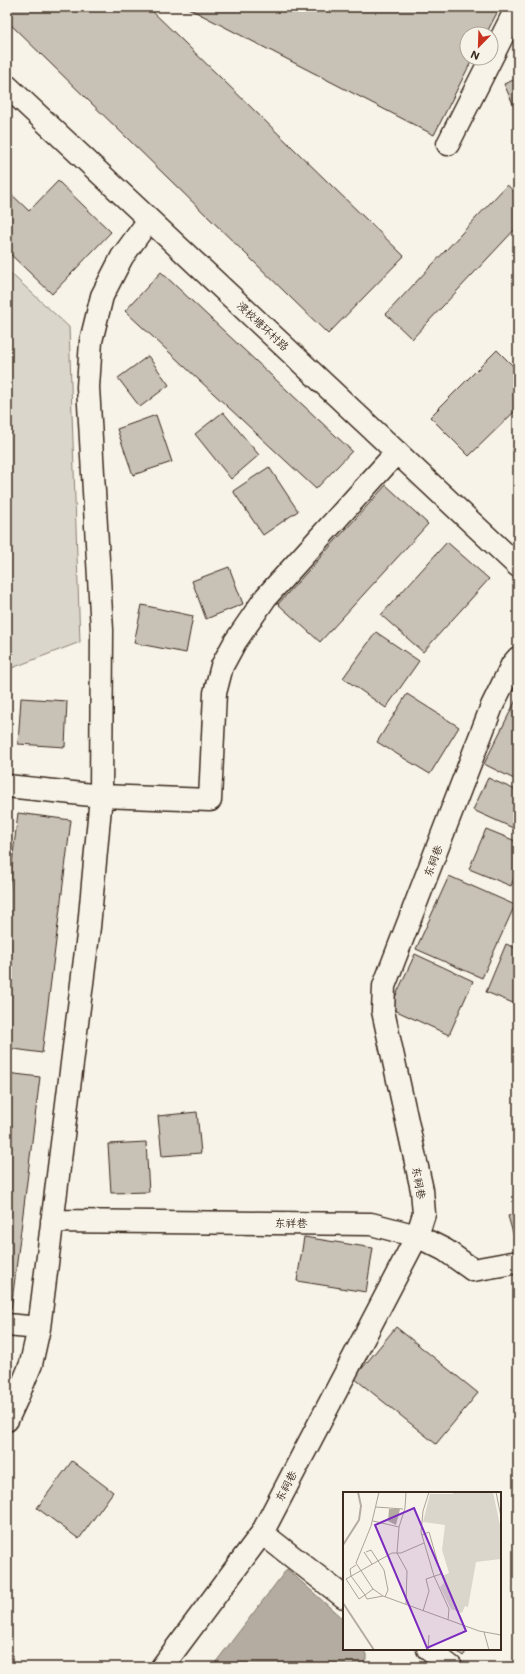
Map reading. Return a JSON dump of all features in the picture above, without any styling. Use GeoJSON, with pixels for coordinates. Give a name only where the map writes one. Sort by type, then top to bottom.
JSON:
{"type":"FeatureCollection","features":[{"type":"Feature","properties":{"kind":"street"},"geometry":{"type":"LineString","coordinates":[[448,144],[517,7]]}},
{"type":"Feature","properties":{"kind":"street","name":"浸校塘环村路"},"geometry":{"type":"LineString","coordinates":[[7,86],[518,566]]}},
{"type":"Feature","properties":{"kind":"street"},"geometry":{"type":"LineString","coordinates":[[7,1420],[31,1364],[39,1328],[89,927],[101,796],[102,630],[88,387],[91,341],[102,296],[122,257],[150,220]]}},
{"type":"Feature","properties":{"kind":"street"},"geometry":{"type":"LineString","coordinates":[[7,786],[101,796],[210,800],[215,693],[222,666],[235,642],[266,597],[397,452]]}},
{"type":"Feature","properties":{"kind":"street","name":"东祠巷"},"geometry":{"type":"LineString","coordinates":[[162,1667],[262,1534],[417,1236],[424,1214],[422,1190],[383,1011],[384,986],[492,706],[512,665],[518,658]]}},
{"type":"Feature","properties":{"kind":"street","name":"东祥巷"},"geometry":{"type":"LineString","coordinates":[[52,1221],[372,1224],[417,1236],[446,1250],[473,1270],[518,1262]]}},
{"type":"Feature","properties":{"kind":"street"},"geometry":{"type":"LineString","coordinates":[[7,1325],[39,1328]]}},
{"type":"Feature","properties":{"kind":"street"},"geometry":{"type":"LineString","coordinates":[[262,1534],[343,1596]]}},
{"type":"Feature","properties":{"kind":"street"},"geometry":{"type":"LineString","coordinates":[[429,1650],[451,1667]]}},
{"type":"Feature","properties":{"kind":"shaded area"},"geometry":{"type":"Polygon","coordinates":[[[7,270],[69,327],[80,642],[12,668],[7,720],[7,270]]]}},
{"type":"Feature","properties":{"kind":"shaded area"},"geometry":{"type":"Polygon","coordinates":[[[287,1569],[343,1619],[343,1650],[366,1650],[366,1659],[361,1667],[212,1667],[287,1569]]]}},
{"type":"Feature","properties":{"kind":"building"},"geometry":{"type":"Polygon","coordinates":[[[7,7],[148,7],[404,256],[328,334],[7,21],[7,7]]]}},
{"type":"Feature","properties":{"kind":"building"},"geometry":{"type":"Polygon","coordinates":[[[186,7],[500,7],[490,26],[459,26],[459,66],[469,66],[434,135],[186,7]]]}},
{"type":"Feature","properties":{"kind":"building"},"geometry":{"type":"Polygon","coordinates":[[[518,78],[518,115],[504,84],[518,78]]]}},
{"type":"Feature","properties":{"kind":"building"},"geometry":{"type":"Polygon","coordinates":[[[58,181],[111,232],[52,294],[7,251],[7,190],[29,211],[58,181]]]}},
{"type":"Feature","properties":{"kind":"building"},"geometry":{"type":"Polygon","coordinates":[[[507,185],[518,195],[518,226],[412,339],[386,314],[507,185]]]}},
{"type":"Feature","properties":{"kind":"building"},"geometry":{"type":"Polygon","coordinates":[[[161,272],[352,451],[316,489],[125,311],[161,272]]]}},
{"type":"Feature","properties":{"kind":"building"},"geometry":{"type":"Polygon","coordinates":[[[497,350],[518,371],[518,408],[469,456],[430,417],[497,350]]]}},
{"type":"Feature","properties":{"kind":"building"},"geometry":{"type":"Polygon","coordinates":[[[148,356],[169,385],[140,407],[118,378],[148,356]]]}},
{"type":"Feature","properties":{"kind":"building"},"geometry":{"type":"Polygon","coordinates":[[[223,412],[259,455],[231,479],[195,434],[223,412]]]}},
{"type":"Feature","properties":{"kind":"building"},"geometry":{"type":"Polygon","coordinates":[[[156,415],[172,462],[133,475],[117,429],[156,415]]]}},
{"type":"Feature","properties":{"kind":"building"},"geometry":{"type":"Polygon","coordinates":[[[269,467],[298,511],[263,535],[233,491],[269,467]]]}},
{"type":"Feature","properties":{"kind":"building"},"geometry":{"type":"Polygon","coordinates":[[[386,485],[428,524],[320,642],[278,604],[386,485]]]}},
{"type":"Feature","properties":{"kind":"building"},"geometry":{"type":"Polygon","coordinates":[[[447,542],[489,579],[423,652],[381,615],[447,542]]]}},
{"type":"Feature","properties":{"kind":"building"},"geometry":{"type":"Polygon","coordinates":[[[229,567],[243,604],[206,619],[192,581],[229,567]]]}},
{"type":"Feature","properties":{"kind":"building"},"geometry":{"type":"Polygon","coordinates":[[[142,605],[193,616],[186,653],[134,643],[142,605]]]}},
{"type":"Feature","properties":{"kind":"building"},"geometry":{"type":"Polygon","coordinates":[[[376,632],[419,661],[386,708],[343,678],[376,632]]]}},
{"type":"Feature","properties":{"kind":"building"},"geometry":{"type":"Polygon","coordinates":[[[407,694],[459,727],[430,774],[377,742],[407,694]]]}},
{"type":"Feature","properties":{"kind":"building"},"geometry":{"type":"Polygon","coordinates":[[[21,698],[67,701],[65,747],[18,744],[21,698]]]}},
{"type":"Feature","properties":{"kind":"building"},"geometry":{"type":"Polygon","coordinates":[[[516,700],[518,701],[518,781],[484,764],[516,700]]]}},
{"type":"Feature","properties":{"kind":"building"},"geometry":{"type":"Polygon","coordinates":[[[488,778],[518,791],[518,818],[513,828],[473,810],[488,778]]]}},
{"type":"Feature","properties":{"kind":"building"},"geometry":{"type":"Polygon","coordinates":[[[18,813],[71,820],[42,1053],[7,1048],[7,904],[18,813]]]}},
{"type":"Feature","properties":{"kind":"building"},"geometry":{"type":"Polygon","coordinates":[[[486,829],[518,842],[518,868],[511,886],[469,869],[486,829]]]}},
{"type":"Feature","properties":{"kind":"building"},"geometry":{"type":"Polygon","coordinates":[[[449,876],[515,905],[482,978],[416,949],[449,876]]]}},
{"type":"Feature","properties":{"kind":"building"},"geometry":{"type":"Polygon","coordinates":[[[506,944],[518,949],[518,1005],[486,992],[506,944]]]}},
{"type":"Feature","properties":{"kind":"building"},"geometry":{"type":"Polygon","coordinates":[[[415,954],[473,981],[449,1035],[390,1008],[415,954]]]}},
{"type":"Feature","properties":{"kind":"building"},"geometry":{"type":"Polygon","coordinates":[[[7,1073],[40,1077],[11,1310],[7,1309],[7,1073]]]}},
{"type":"Feature","properties":{"kind":"building"},"geometry":{"type":"Polygon","coordinates":[[[197,1112],[201,1153],[162,1156],[158,1116],[197,1112]]]}},
{"type":"Feature","properties":{"kind":"building"},"geometry":{"type":"Polygon","coordinates":[[[146,1142],[149,1192],[111,1193],[108,1144],[146,1142]]]}},
{"type":"Feature","properties":{"kind":"building"},"geometry":{"type":"Polygon","coordinates":[[[518,1213],[518,1251],[508,1216],[518,1213]]]}},
{"type":"Feature","properties":{"kind":"building"},"geometry":{"type":"Polygon","coordinates":[[[304,1237],[373,1248],[366,1292],[297,1281],[304,1237]]]}},
{"type":"Feature","properties":{"kind":"building"},"geometry":{"type":"Polygon","coordinates":[[[396,1327],[478,1393],[436,1444],[354,1378],[396,1327]]]}},
{"type":"Feature","properties":{"kind":"building"},"geometry":{"type":"Polygon","coordinates":[[[72,1461],[113,1492],[79,1539],[37,1508],[72,1461]]]}},
{"type":"Feature","properties":{"kind":"building"},"geometry":{"type":"Polygon","coordinates":[[[455,1650],[467,1650],[463,1656],[455,1650]]]}}]}
